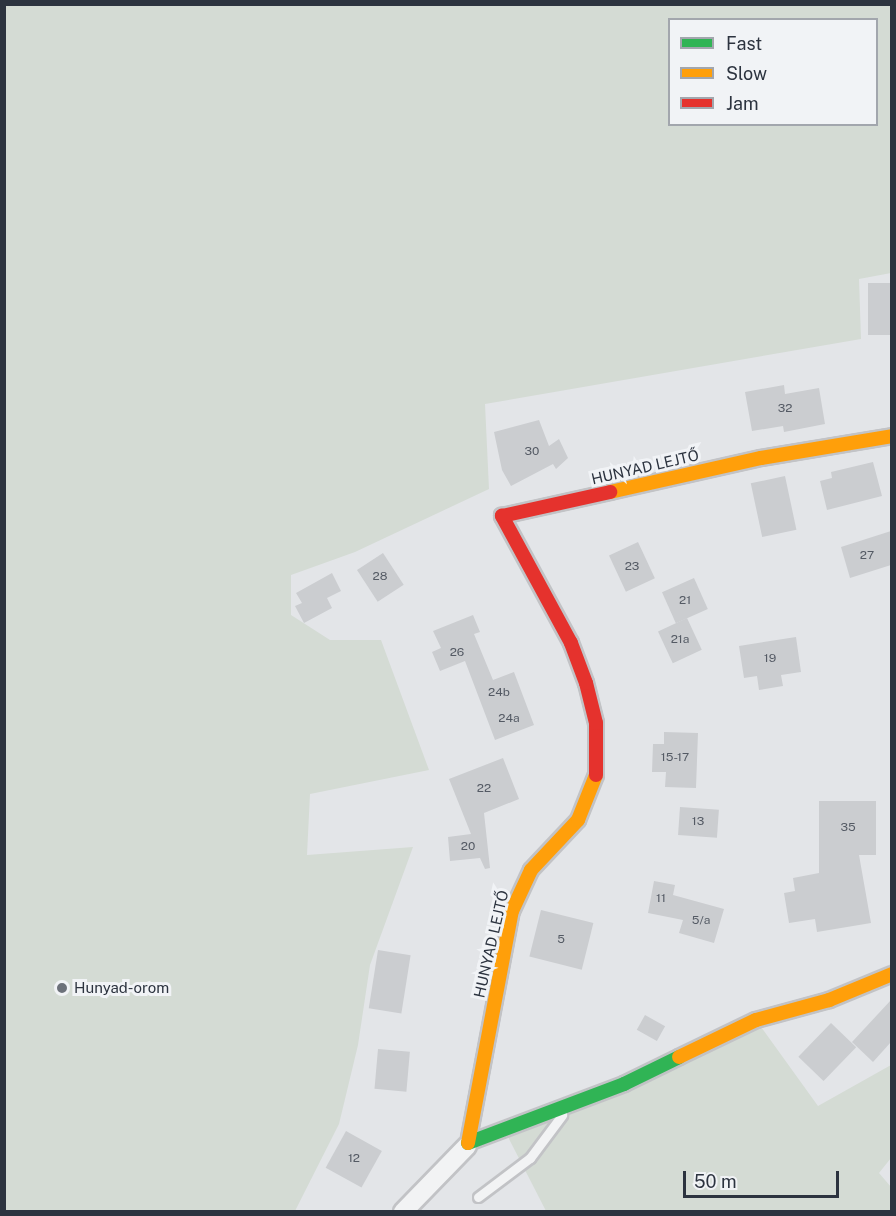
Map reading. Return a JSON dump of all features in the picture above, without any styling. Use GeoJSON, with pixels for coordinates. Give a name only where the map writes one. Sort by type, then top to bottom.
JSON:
{"type":"FeatureCollection","features":[{"type":"Feature","properties":{"kind":"street","name":"HUNYAD LEJTŐ"},"geometry":{"type":"LineString","coordinates":[[467,1146],[512,911],[531,870],[578,820],[598,769],[596,723],[586,683],[571,644],[502,516],[761,458],[891,436]]}},
{"type":"Feature","properties":{"kind":"street"},"geometry":{"type":"LineString","coordinates":[[403,1212],[467,1146],[572,1101],[624,1084],[756,1020],[829,1000],[891,974]]}},
{"type":"Feature","properties":{"kind":"lane"},"geometry":{"type":"LineString","coordinates":[[478,1197],[530,1158],[572,1101]]}},
{"type":"Feature","properties":{"kind":"shaded area"},"geometry":{"type":"Polygon","coordinates":[[[5,4],[891,5],[891,273],[859,279],[861,339],[485,404],[489,489],[355,552],[291,575],[291,615],[330,640],[381,640],[429,770],[310,794],[307,855],[413,847],[370,965],[358,1045],[339,1124],[295,1211],[5,1211],[5,4]]]}},
{"type":"Feature","properties":{"kind":"shaded area"},"geometry":{"type":"Polygon","coordinates":[[[756,1020],[818,1106],[891,1065],[891,1158],[879,1173],[891,1187],[891,1211],[546,1211],[506,1133],[756,1020]]]}},
{"type":"Feature","properties":{"kind":"building"},"geometry":{"type":"Polygon","coordinates":[[[868,283],[891,283],[891,335],[868,335],[868,283]]]}},
{"type":"Feature","properties":{"kind":"building"},"geometry":{"type":"Polygon","coordinates":[[[784,385],[785,394],[819,388],[825,424],[784,432],[783,426],[752,431],[745,392],[784,385]]]}},
{"type":"Feature","properties":{"kind":"building"},"geometry":{"type":"Polygon","coordinates":[[[539,420],[549,446],[559,439],[568,458],[556,469],[553,464],[511,486],[502,470],[494,432],[539,420]]]}},
{"type":"Feature","properties":{"kind":"building"},"geometry":{"type":"Polygon","coordinates":[[[873,462],[882,496],[827,510],[820,481],[832,478],[831,472],[873,462]]]}},
{"type":"Feature","properties":{"kind":"building"},"geometry":{"type":"Polygon","coordinates":[[[785,476],[796,530],[762,537],[751,483],[785,476]]]}},
{"type":"Feature","properties":{"kind":"building"},"geometry":{"type":"Polygon","coordinates":[[[891,531],[891,565],[850,578],[841,547],[891,531]]]}},
{"type":"Feature","properties":{"kind":"building"},"geometry":{"type":"Polygon","coordinates":[[[638,542],[655,578],[626,592],[609,556],[638,542]]]}},
{"type":"Feature","properties":{"kind":"building"},"geometry":{"type":"Polygon","coordinates":[[[383,553],[404,585],[378,602],[357,570],[383,553]]]}},
{"type":"Feature","properties":{"kind":"building"},"geometry":{"type":"Polygon","coordinates":[[[332,573],[341,591],[327,598],[332,608],[304,623],[295,606],[302,603],[296,593],[332,573]]]}},
{"type":"Feature","properties":{"kind":"building"},"geometry":{"type":"Polygon","coordinates":[[[694,578],[708,609],[676,623],[662,592],[694,578]]]}},
{"type":"Feature","properties":{"kind":"building"},"geometry":{"type":"Polygon","coordinates":[[[473,615],[480,632],[474,634],[493,680],[514,672],[534,725],[495,740],[465,661],[440,671],[432,652],[441,648],[433,631],[473,615]]]}},
{"type":"Feature","properties":{"kind":"building"},"geometry":{"type":"Polygon","coordinates":[[[687,618],[702,650],[673,663],[658,632],[687,618]]]}},
{"type":"Feature","properties":{"kind":"building"},"geometry":{"type":"Polygon","coordinates":[[[796,637],[801,672],[781,675],[783,686],[759,690],[757,676],[744,678],[739,646],[796,637]]]}},
{"type":"Feature","properties":{"kind":"building"},"geometry":{"type":"Polygon","coordinates":[[[664,732],[698,733],[696,788],[665,787],[666,772],[652,772],[653,744],[664,744],[664,732]]]}},
{"type":"Feature","properties":{"kind":"building"},"geometry":{"type":"Polygon","coordinates":[[[503,758],[519,799],[484,813],[490,868],[485,869],[480,858],[450,861],[448,837],[471,834],[449,779],[503,758]]]}},
{"type":"Feature","properties":{"kind":"building"},"geometry":{"type":"Polygon","coordinates":[[[819,801],[876,801],[876,855],[859,855],[871,923],[817,932],[815,919],[789,923],[784,893],[795,891],[793,878],[819,873],[819,801]]]}},
{"type":"Feature","properties":{"kind":"building"},"geometry":{"type":"Polygon","coordinates":[[[680,807],[719,810],[717,838],[678,835],[680,807]]]}},
{"type":"Feature","properties":{"kind":"building"},"geometry":{"type":"Polygon","coordinates":[[[654,881],[675,885],[673,895],[724,909],[714,943],[679,933],[683,920],[648,913],[654,881]]]}},
{"type":"Feature","properties":{"kind":"building"},"geometry":{"type":"Polygon","coordinates":[[[541,910],[593,923],[582,970],[529,957],[541,910]]]}},
{"type":"Feature","properties":{"kind":"building"},"geometry":{"type":"Polygon","coordinates":[[[378,950],[411,955],[401,1013],[369,1008],[378,950]]]}},
{"type":"Feature","properties":{"kind":"building"},"geometry":{"type":"Polygon","coordinates":[[[891,1000],[891,1042],[873,1062],[852,1042],[891,1000]]]}},
{"type":"Feature","properties":{"kind":"building"},"geometry":{"type":"Polygon","coordinates":[[[645,1015],[665,1026],[657,1041],[637,1030],[645,1015]]]}},
{"type":"Feature","properties":{"kind":"building"},"geometry":{"type":"Polygon","coordinates":[[[831,1023],[856,1047],[824,1081],[798,1057],[831,1023]]]}},
{"type":"Feature","properties":{"kind":"building"},"geometry":{"type":"Polygon","coordinates":[[[378,1049],[410,1052],[406,1092],[375,1089],[378,1049]]]}},
{"type":"Feature","properties":{"kind":"building"},"geometry":{"type":"Polygon","coordinates":[[[346,1131],[382,1151],[361,1188],[326,1168],[346,1131]]]}},
{"type":"Feature","properties":{"kind":"traffic: fast"},"geometry":{"type":"LineString","coordinates":[[468,1143],[624,1084],[679,1057]]}},
{"type":"Feature","properties":{"kind":"traffic: slow"},"geometry":{"type":"LineString","coordinates":[[610,492],[761,458],[892,436]]}},
{"type":"Feature","properties":{"kind":"traffic: slow"},"geometry":{"type":"LineString","coordinates":[[468,1143],[512,911],[531,870],[578,820],[596,775]]}},
{"type":"Feature","properties":{"kind":"traffic: slow"},"geometry":{"type":"LineString","coordinates":[[679,1057],[756,1020],[829,1000],[892,974]]}},
{"type":"Feature","properties":{"kind":"traffic: jam"},"geometry":{"type":"LineString","coordinates":[[596,775],[596,723],[586,683],[571,643],[502,516],[610,492]]}},
{"type":"Feature","properties":{"kind":"place","name":"Hunyad-orom"},"geometry":{"type":"Point","coordinates":[62,988]}}]}
